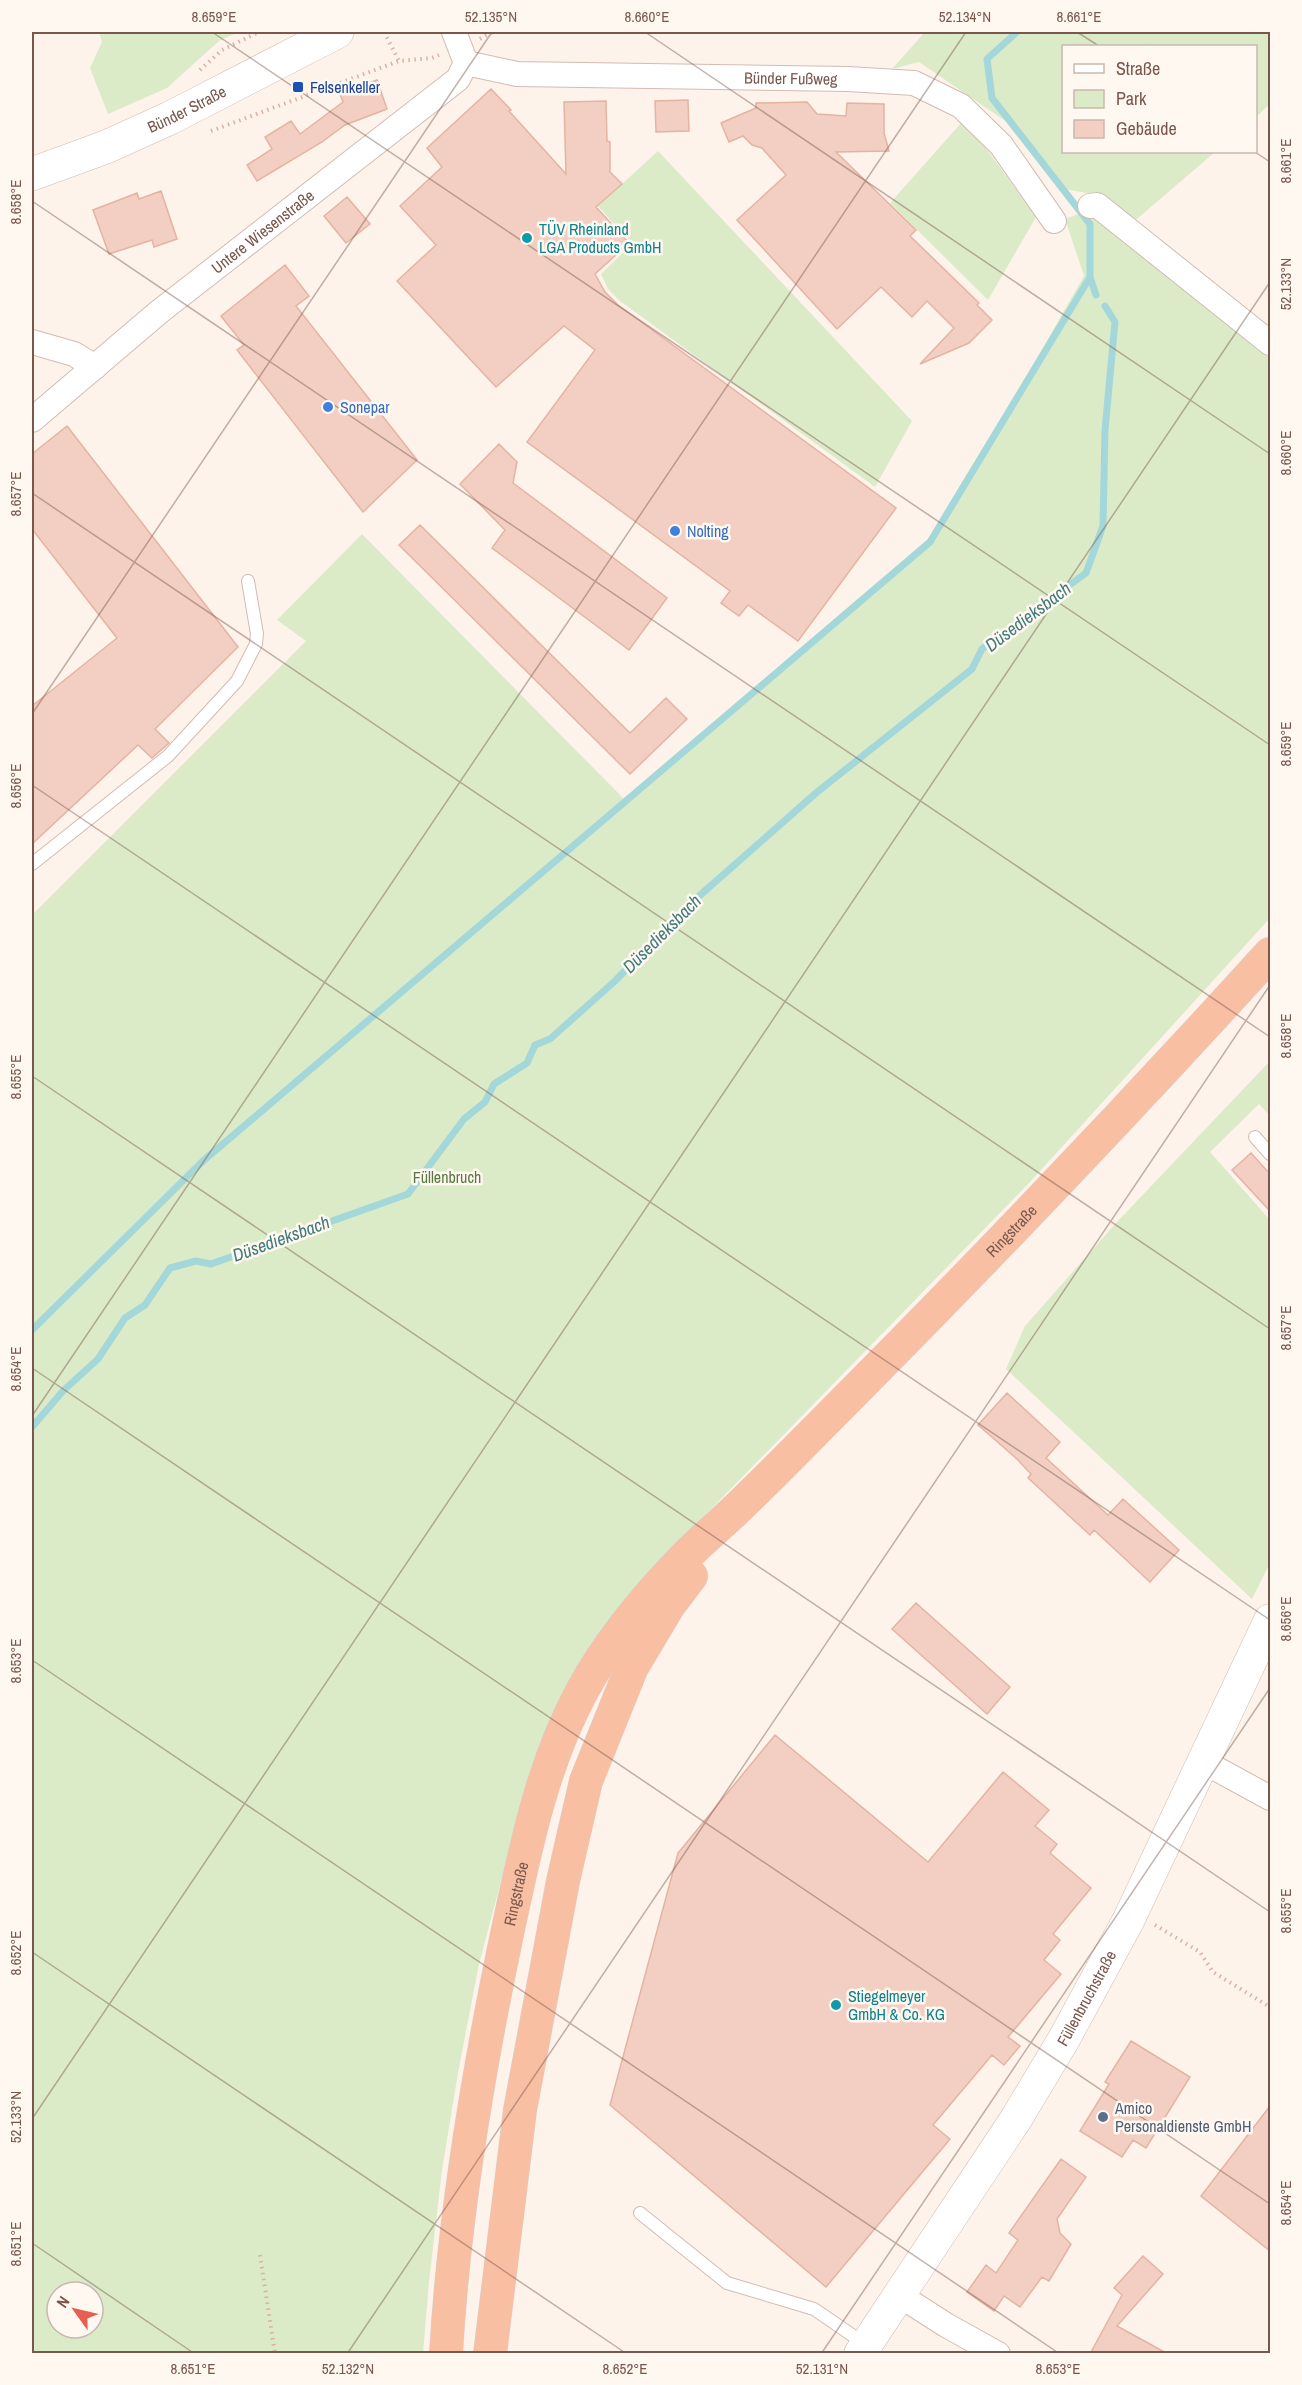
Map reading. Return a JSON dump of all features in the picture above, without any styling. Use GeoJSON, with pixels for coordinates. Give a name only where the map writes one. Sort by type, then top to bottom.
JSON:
{"type":"FeatureCollection","features":[{"type":"Feature","properties":{"kind":"highway","name":"Ringstraße"},"geometry":{"type":"LineString","coordinates":[[446,2354],[471,2131],[492,2004],[539,1797],[556,1747],[582,1691],[609,1647],[636,1610],[687,1555],[745,1502],[935,1310],[1142,1096],[1270,954]]}},
{"type":"Feature","properties":{"kind":"highway","name":"Ringstraße"},"geometry":{"type":"LineString","coordinates":[[490,2354],[519,2110],[563,1881],[586,1781],[632,1667],[669,1605],[745,1502]]}},
{"type":"Feature","properties":{"kind":"main road","name":"Bünder Straße"},"geometry":{"type":"LineString","coordinates":[[32,174],[106,147],[171,118],[337,32]]}},
{"type":"Feature","properties":{"kind":"street","name":"Bünder Fußweg"},"geometry":{"type":"LineString","coordinates":[[460,47],[517,74],[848,79],[914,83],[961,106],[1001,144],[1054,221]]}},
{"type":"Feature","properties":{"kind":"street","name":"Untere Wiesenstraße"},"geometry":{"type":"LineString","coordinates":[[32,420],[159,312],[458,78],[460,47]]}},
{"type":"Feature","properties":{"kind":"street"},"geometry":{"type":"LineString","coordinates":[[1090,206],[1096,205],[1270,343]]}},
{"type":"Feature","properties":{"kind":"street"},"geometry":{"type":"LineString","coordinates":[[32,342],[74,354],[95,367]]}},
{"type":"Feature","properties":{"kind":"street","name":"Füllenbruchstraße"},"geometry":{"type":"LineString","coordinates":[[863,2349],[1016,2119],[1064,2039],[1129,1918],[1270,1620]]}},
{"type":"Feature","properties":{"kind":"street"},"geometry":{"type":"LineString","coordinates":[[1204,1762],[1270,1798]]}},
{"type":"Feature","properties":{"kind":"street"},"geometry":{"type":"LineString","coordinates":[[899,2295],[998,2354]]}},
{"type":"Feature","properties":{"kind":"lane"},"geometry":{"type":"LineString","coordinates":[[32,864],[168,756],[237,681],[256,644],[257,634],[248,581]]}},
{"type":"Feature","properties":{"kind":"lane"},"geometry":{"type":"LineString","coordinates":[[1255,1137],[1270,1154]]}},
{"type":"Feature","properties":{"kind":"lane"},"geometry":{"type":"LineString","coordinates":[[639,2213],[727,2283],[814,2309],[863,2349]]}},
{"type":"Feature","properties":{"kind":"path"},"geometry":{"type":"LineString","coordinates":[[384,32],[399,61]]}},
{"type":"Feature","properties":{"kind":"path"},"geometry":{"type":"LineString","coordinates":[[205,133],[399,61],[432,58],[460,47]]}},
{"type":"Feature","properties":{"kind":"path"},"geometry":{"type":"LineString","coordinates":[[1129,1918],[1153,1923],[1200,1952],[1213,1971],[1270,2007]]}},
{"type":"Feature","properties":{"kind":"path"},"geometry":{"type":"LineString","coordinates":[[260,2255],[275,2354]]}},
{"type":"Feature","properties":{"kind":"green space"},"geometry":{"type":"Polygon","coordinates":[[[99,32],[238,32],[219,41],[167,88],[108,114],[90,68],[102,42],[99,32]]]}},
{"type":"Feature","properties":{"kind":"green space"},"geometry":{"type":"Polygon","coordinates":[[[925,32],[1270,32],[1270,104],[1257,116],[1257,45],[1062,45],[1062,153],[1214,153],[1131,224],[1103,196],[1059,188],[1017,129],[919,62],[892,69],[925,32]]]}},
{"type":"Feature","properties":{"kind":"green space"},"geometry":{"type":"Polygon","coordinates":[[[962,122],[980,140],[1036,217],[988,300],[890,203],[962,122]]]}},
{"type":"Feature","properties":{"kind":"green space"},"geometry":{"type":"Polygon","coordinates":[[[658,151],[912,421],[875,487],[620,301],[608,289],[601,274],[632,244],[598,206],[658,151]]]}},
{"type":"Feature","properties":{"kind":"green space","name":"Füllenbruch"},"geometry":{"type":"Polygon","coordinates":[[[1095,208],[1270,351],[1270,918],[1031,1181],[679,1542],[511,1844],[479,1964],[458,2073],[442,2170],[423,2353],[32,2354],[32,915],[306,641],[277,620],[362,534],[628,803],[931,543],[1084,276],[1065,219],[1095,208]]]}},
{"type":"Feature","properties":{"kind":"green space"},"geometry":{"type":"Polygon","coordinates":[[[1270,1061],[1270,1116],[1259,1104],[1210,1152],[1270,1220],[1270,1563],[1252,1599],[1006,1369],[1025,1326],[1115,1224],[1270,1061]]]}},
{"type":"Feature","properties":{"kind":"building"},"geometry":{"type":"Polygon","coordinates":[[[377,80],[387,109],[345,125],[322,142],[257,181],[247,165],[272,149],[265,137],[291,121],[300,134],[343,102],[340,94],[377,80]]]}},
{"type":"Feature","properties":{"kind":"building"},"geometry":{"type":"Polygon","coordinates":[[[491,89],[566,174],[564,102],[606,101],[610,172],[622,184],[596,207],[629,243],[595,274],[605,292],[618,305],[896,508],[798,641],[748,605],[739,616],[721,603],[730,591],[527,442],[595,350],[564,326],[496,387],[397,281],[436,245],[400,206],[442,167],[427,148],[491,89]]]}},
{"type":"Feature","properties":{"kind":"building"},"geometry":{"type":"Polygon","coordinates":[[[688,100],[689,131],[656,132],[655,101],[688,100]]]}},
{"type":"Feature","properties":{"kind":"building"},"geometry":{"type":"Polygon","coordinates":[[[807,102],[817,114],[846,116],[847,103],[884,104],[884,133],[889,151],[836,152],[916,230],[910,236],[979,303],[977,305],[992,320],[969,343],[920,364],[954,328],[927,301],[912,317],[881,287],[837,329],[737,220],[786,175],[762,148],[752,145],[743,136],[729,142],[721,123],[756,108],[756,103],[807,102]]]}},
{"type":"Feature","properties":{"kind":"building"},"geometry":{"type":"Polygon","coordinates":[[[161,191],[177,239],[154,247],[152,240],[109,254],[93,210],[137,193],[139,199],[161,191]]]}},
{"type":"Feature","properties":{"kind":"building"},"geometry":{"type":"Polygon","coordinates":[[[347,197],[370,224],[346,243],[324,216],[347,197]]]}},
{"type":"Feature","properties":{"kind":"building"},"geometry":{"type":"Polygon","coordinates":[[[285,265],[309,296],[296,306],[417,460],[363,512],[237,350],[244,345],[221,316],[285,265]]]}},
{"type":"Feature","properties":{"kind":"building"},"geometry":{"type":"Polygon","coordinates":[[[67,426],[238,647],[155,729],[169,743],[152,758],[138,745],[32,844],[32,706],[117,638],[32,529],[32,454],[67,426]]]}},
{"type":"Feature","properties":{"kind":"building"},"geometry":{"type":"Polygon","coordinates":[[[499,444],[517,462],[513,483],[667,598],[629,650],[492,548],[505,530],[460,484],[499,444]]]}},
{"type":"Feature","properties":{"kind":"building"},"geometry":{"type":"Polygon","coordinates":[[[420,525],[630,733],[666,698],[687,719],[630,774],[399,545],[420,525]]]}},
{"type":"Feature","properties":{"kind":"building"},"geometry":{"type":"Polygon","coordinates":[[[1251,1153],[1270,1174],[1270,1211],[1232,1170],[1251,1153]]]}},
{"type":"Feature","properties":{"kind":"building"},"geometry":{"type":"Polygon","coordinates":[[[1007,1393],[1060,1442],[1046,1458],[1108,1515],[1123,1499],[1179,1550],[1150,1582],[1094,1530],[1090,1535],[1028,1478],[1031,1474],[1017,1459],[978,1425],[1007,1393]]]}},
{"type":"Feature","properties":{"kind":"building"},"geometry":{"type":"Polygon","coordinates":[[[916,1603],[1010,1687],[987,1714],[892,1629],[916,1603]]]}},
{"type":"Feature","properties":{"kind":"building","name":"Stiegelmeyer GmbH & Co. KG"},"geometry":{"type":"Polygon","coordinates":[[[775,1735],[928,1862],[1003,1772],[1049,1810],[1035,1826],[1057,1844],[1050,1853],[1091,1888],[1053,1934],[1060,1940],[1044,1960],[1061,1974],[1008,2037],[1020,2046],[1004,2065],[992,2055],[933,2125],[950,2139],[826,2287],[610,2105],[678,1853],[775,1735]]]}},
{"type":"Feature","properties":{"kind":"building"},"geometry":{"type":"Polygon","coordinates":[[[1131,2041],[1190,2077],[1146,2148],[1133,2140],[1122,2157],[1080,2131],[1109,2084],[1105,2082],[1131,2041]]]}},
{"type":"Feature","properties":{"kind":"building"},"geometry":{"type":"Polygon","coordinates":[[[1270,2106],[1270,2251],[1201,2196],[1270,2106]]]}},
{"type":"Feature","properties":{"kind":"building"},"geometry":{"type":"Polygon","coordinates":[[[1061,2159],[1086,2177],[1057,2219],[1060,2233],[1071,2244],[1049,2281],[1042,2277],[1020,2307],[1004,2296],[994,2311],[967,2292],[986,2265],[996,2273],[1018,2240],[1009,2233],[1061,2159]]]}},
{"type":"Feature","properties":{"kind":"building"},"geometry":{"type":"Polygon","coordinates":[[[1143,2256],[1163,2274],[1117,2326],[1168,2354],[1090,2354],[1122,2295],[1114,2288],[1143,2256]]]}},
{"type":"Feature","properties":{"kind":"waterway","name":"Düsedieksbach"},"geometry":{"type":"LineString","coordinates":[[1017,32],[987,59],[992,98],[1090,224],[1090,277],[1096,295]]}},
{"type":"Feature","properties":{"kind":"waterway"},"geometry":{"type":"LineString","coordinates":[[32,1330],[203,1161],[930,542],[1090,277]]}},
{"type":"Feature","properties":{"kind":"waterway","name":"Düsedieksbach"},"geometry":{"type":"LineString","coordinates":[[32,1427],[63,1391],[98,1359],[125,1318],[145,1305],[170,1268],[196,1261],[211,1264],[408,1194],[464,1119],[485,1102],[494,1084],[527,1063],[535,1045],[550,1039],[615,981],[698,897],[816,793],[972,669],[982,649],[1086,573],[1103,526],[1105,430],[1115,322],[1105,306]]}},
{"type":"Feature","properties":{"kind":"place","name":"Felsenkeller"},"geometry":{"type":"Point","coordinates":[298,87]}},
{"type":"Feature","properties":{"kind":"place","name":"TÜV Rheinland LGA Products GmbH"},"geometry":{"type":"Point","coordinates":[527,238]}},
{"type":"Feature","properties":{"kind":"place","name":"Sonepar"},"geometry":{"type":"Point","coordinates":[328,407]}},
{"type":"Feature","properties":{"kind":"place","name":"Nolting"},"geometry":{"type":"Point","coordinates":[675,531]}},
{"type":"Feature","properties":{"kind":"place","name":"Stiegelmeyer GmbH & Co. KG"},"geometry":{"type":"Point","coordinates":[836,2005]}},
{"type":"Feature","properties":{"kind":"place","name":"Amico Personaldienste GmbH"},"geometry":{"type":"Point","coordinates":[1103,2117]}}]}
